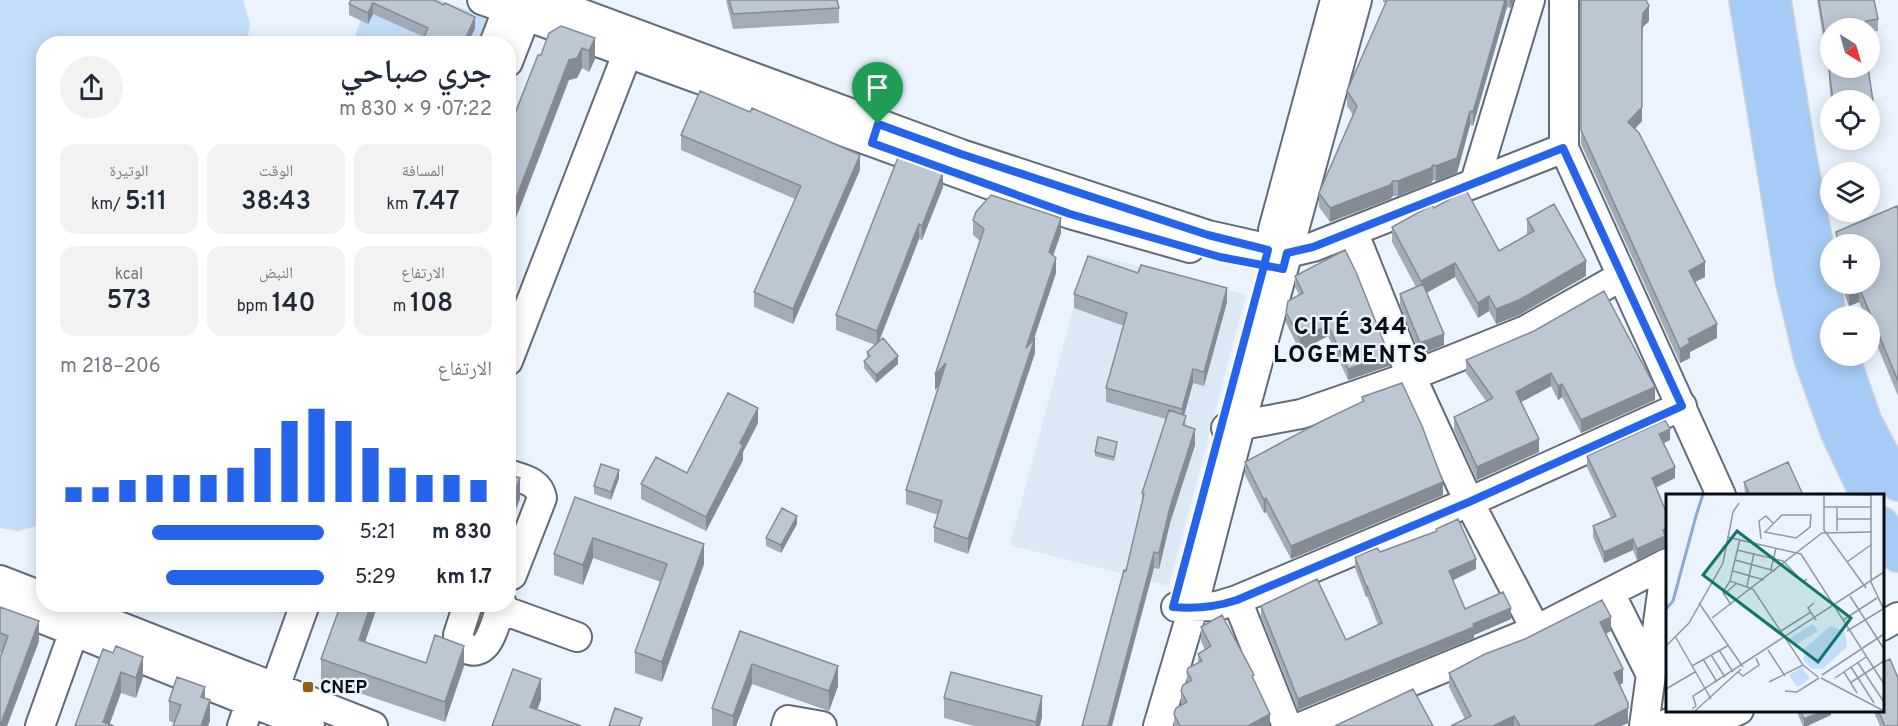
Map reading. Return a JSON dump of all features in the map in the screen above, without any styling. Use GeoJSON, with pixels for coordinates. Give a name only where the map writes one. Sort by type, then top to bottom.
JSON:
{"type":"FeatureCollection","features":[{"type":"Feature","properties":{"kind":"main road"},"geometry":{"type":"LineString","coordinates":[[1746,0],[1794,290],[1811,359],[1833,421],[1867,494]]}},
{"type":"Feature","properties":{"kind":"main road"},"geometry":{"type":"LineString","coordinates":[[1774,0],[1798,148],[1828,306]]}},
{"type":"Feature","properties":{"kind":"main road"},"geometry":{"type":"LineString","coordinates":[[1845,366],[1865,422],[1898,484]]}},
{"type":"Feature","properties":{"kind":"main road"},"geometry":{"type":"LineString","coordinates":[[1883,528],[1898,555]]}},
{"type":"Feature","properties":{"kind":"street"},"geometry":{"type":"LineString","coordinates":[[1276,259],[1335,0]]}},
{"type":"Feature","properties":{"kind":"street"},"geometry":{"type":"LineString","coordinates":[[1158,726],[1183,608],[1276,259],[1357,0]]}},
{"type":"Feature","properties":{"kind":"street"},"geometry":{"type":"LineString","coordinates":[[1474,182],[1530,0]]}},
{"type":"Feature","properties":{"kind":"street"},"geometry":{"type":"LineString","coordinates":[[1563,0],[1563,148],[1721,494]]}},
{"type":"Feature","properties":{"kind":"street"},"geometry":{"type":"LineString","coordinates":[[517,4],[1220,257],[1276,259],[1563,148]]}},
{"type":"Feature","properties":{"kind":"street"},"geometry":{"type":"LineString","coordinates":[[499,36],[517,4]]}},
{"type":"Feature","properties":{"kind":"street"},"geometry":{"type":"LineString","coordinates":[[512,36],[517,4]]}},
{"type":"Feature","properties":{"kind":"street"},"geometry":{"type":"LineString","coordinates":[[516,340],[631,44]]}},
{"type":"Feature","properties":{"kind":"street"},"geometry":{"type":"LineString","coordinates":[[1353,231],[1411,376],[1469,502],[1536,630]]}},
{"type":"Feature","properties":{"kind":"street"},"geometry":{"type":"LineString","coordinates":[[1230,428],[1301,414],[1411,376],[1526,330],[1622,276]]}},
{"type":"Feature","properties":{"kind":"street"},"geometry":{"type":"LineString","coordinates":[[1183,608],[1217,606],[1237,600],[1469,502],[1682,406]]}},
{"type":"Feature","properties":{"kind":"street"},"geometry":{"type":"LineString","coordinates":[[516,477],[533,483],[540,489],[542,498],[516,564]]}},
{"type":"Feature","properties":{"kind":"street"},"geometry":{"type":"LineString","coordinates":[[1303,726],[1536,630],[1666,565]]}},
{"type":"Feature","properties":{"kind":"street"},"geometry":{"type":"LineString","coordinates":[[1644,726],[1666,570]]}},
{"type":"Feature","properties":{"kind":"street"},"geometry":{"type":"LineString","coordinates":[[0,580],[36,594]]}},
{"type":"Feature","properties":{"kind":"street"},"geometry":{"type":"LineString","coordinates":[[1610,593],[1650,673]]}},
{"type":"Feature","properties":{"kind":"street"},"geometry":{"type":"LineString","coordinates":[[516,596],[577,637]]}},
{"type":"Feature","properties":{"kind":"street"},"geometry":{"type":"LineString","coordinates":[[1237,600],[1287,726]]}},
{"type":"Feature","properties":{"kind":"street"},"geometry":{"type":"LineString","coordinates":[[0,602],[310,726]]}},
{"type":"Feature","properties":{"kind":"street"},"geometry":{"type":"LineString","coordinates":[[1139,726],[1183,608]]}},
{"type":"Feature","properties":{"kind":"street"},"geometry":{"type":"LineString","coordinates":[[79,612],[259,705],[373,726]]}},
{"type":"Feature","properties":{"kind":"street"},"geometry":{"type":"LineString","coordinates":[[259,705],[283,612]]}},
{"type":"Feature","properties":{"kind":"street"},"geometry":{"type":"LineString","coordinates":[[259,705],[301,612]]}},
{"type":"Feature","properties":{"kind":"street"},"geometry":{"type":"LineString","coordinates":[[465,612],[458,635],[463,647],[474,651],[480,650],[489,641],[498,612]]}},
{"type":"Feature","properties":{"kind":"street"},"geometry":{"type":"LineString","coordinates":[[1883,625],[1898,617]]}},
{"type":"Feature","properties":{"kind":"street"},"geometry":{"type":"LineString","coordinates":[[40,726],[74,632]]}},
{"type":"Feature","properties":{"kind":"street"},"geometry":{"type":"LineString","coordinates":[[1662,726],[1696,711]]}},
{"type":"Feature","properties":{"kind":"street"},"geometry":{"type":"LineString","coordinates":[[1703,726],[1737,711]]}},
{"type":"Feature","properties":{"kind":"street"},"geometry":{"type":"LineString","coordinates":[[786,726],[788,720],[822,726]]}},
{"type":"Feature","properties":{"kind":"shaded area"},"geometry":{"type":"Polygon","coordinates":[[[0,0],[243,0],[250,24],[248,36],[36,36],[36,526],[18,531],[0,528],[0,0]]]}},
{"type":"Feature","properties":{"kind":"shaded area"},"geometry":{"type":"Polygon","coordinates":[[[368,0],[440,0],[488,18],[482,36],[355,36],[368,0]]]}},
{"type":"Feature","properties":{"kind":"shaded area"},"geometry":{"type":"Polygon","coordinates":[[[1088,253],[1246,295],[1169,586],[1010,545],[1088,253]]]}},
{"type":"Feature","properties":{"kind":"building"},"geometry":{"type":"Polygon","coordinates":[[[351,0],[434,0],[475,17],[467,36],[424,36],[428,28],[373,3],[368,13],[349,4],[351,0]]]}},
{"type":"Feature","properties":{"kind":"building"},"geometry":{"type":"Polygon","coordinates":[[[729,0],[837,0],[839,8],[733,14],[729,0]]]}},
{"type":"Feature","properties":{"kind":"building"},"geometry":{"type":"Polygon","coordinates":[[[1387,0],[1505,0],[1473,112],[1470,111],[1457,158],[1433,165],[1431,168],[1393,181],[1390,185],[1330,208],[1319,193],[1357,106],[1347,91],[1387,0]]]}},
{"type":"Feature","properties":{"kind":"building"},"geometry":{"type":"Polygon","coordinates":[[[1581,0],[1646,0],[1649,6],[1643,13],[1642,24],[1642,107],[1628,122],[1639,133],[1705,262],[1689,271],[1717,324],[1688,339],[1690,343],[1680,349],[1581,130],[1581,0]]]}},
{"type":"Feature","properties":{"kind":"building"},"geometry":{"type":"Polygon","coordinates":[[[1819,0],[1874,0],[1878,18],[1822,18],[1819,0]]]}},
{"type":"Feature","properties":{"kind":"building"},"geometry":{"type":"Polygon","coordinates":[[[561,26],[595,38],[589,51],[582,48],[577,58],[569,60],[516,198],[516,111],[549,33],[561,26]]]}},
{"type":"Feature","properties":{"kind":"building"},"geometry":{"type":"Polygon","coordinates":[[[1830,78],[1870,78],[1871,90],[1832,90],[1830,78]]]}},
{"type":"Feature","properties":{"kind":"building"},"geometry":{"type":"Polygon","coordinates":[[[700,91],[750,112],[752,108],[860,155],[793,309],[754,292],[801,186],[681,135],[700,91]]]}},
{"type":"Feature","properties":{"kind":"building"},"geometry":{"type":"Polygon","coordinates":[[[899,155],[943,172],[922,226],[919,224],[877,331],[836,315],[899,155]]]}},
{"type":"Feature","properties":{"kind":"building"},"geometry":{"type":"Polygon","coordinates":[[[1466,190],[1499,251],[1534,231],[1527,219],[1554,204],[1586,261],[1519,300],[1496,309],[1489,296],[1478,303],[1455,263],[1421,281],[1392,227],[1466,190]]]}},
{"type":"Feature","properties":{"kind":"building"},"geometry":{"type":"Polygon","coordinates":[[[991,195],[1061,218],[1049,252],[1056,258],[1026,348],[1035,338],[968,539],[934,527],[942,501],[906,490],[946,363],[935,375],[984,229],[973,220],[976,212],[991,195]]]}},
{"type":"Feature","properties":{"kind":"building"},"geometry":{"type":"Polygon","coordinates":[[[1897,206],[1898,209],[1898,381],[1880,338],[1880,306],[1867,306],[1862,294],[1880,294],[1880,234],[1836,234],[1836,232],[1859,222],[1880,222],[1880,213],[1897,206]]]}},
{"type":"Feature","properties":{"kind":"building"},"geometry":{"type":"Polygon","coordinates":[[[1345,250],[1389,355],[1348,369],[1328,325],[1300,339],[1286,312],[1288,301],[1303,293],[1295,276],[1345,250]]]}},
{"type":"Feature","properties":{"kind":"building"},"geometry":{"type":"Polygon","coordinates":[[[1088,256],[1138,273],[1141,265],[1227,288],[1204,372],[1193,369],[1182,409],[1106,388],[1127,313],[1074,294],[1088,256]]]}},
{"type":"Feature","properties":{"kind":"building"},"geometry":{"type":"Polygon","coordinates":[[[1423,284],[1444,334],[1420,343],[1400,294],[1423,284]]]}},
{"type":"Feature","properties":{"kind":"building"},"geometry":{"type":"Polygon","coordinates":[[[1604,291],[1655,387],[1581,420],[1562,384],[1558,386],[1551,373],[1516,392],[1539,439],[1477,467],[1454,417],[1493,398],[1466,360],[1534,331],[1604,291]]]}},
{"type":"Feature","properties":{"kind":"building"},"geometry":{"type":"Polygon","coordinates":[[[883,338],[898,356],[876,375],[864,361],[870,356],[867,352],[883,338]]]}},
{"type":"Feature","properties":{"kind":"building"},"geometry":{"type":"Polygon","coordinates":[[[1402,383],[1422,426],[1443,482],[1291,546],[1245,462],[1364,401],[1362,397],[1402,383]]]}},
{"type":"Feature","properties":{"kind":"building"},"geometry":{"type":"Polygon","coordinates":[[[728,393],[758,408],[740,443],[743,445],[706,517],[641,484],[656,457],[687,473],[728,393]]]}},
{"type":"Feature","properties":{"kind":"building"},"geometry":{"type":"Polygon","coordinates":[[[1169,410],[1186,416],[1183,425],[1195,429],[1170,507],[1159,553],[1154,552],[1108,726],[1082,726],[1124,570],[1126,571],[1144,494],[1142,493],[1169,410]]]}},
{"type":"Feature","properties":{"kind":"building"},"geometry":{"type":"Polygon","coordinates":[[[1665,420],[1670,429],[1659,434],[1675,467],[1652,478],[1666,512],[1666,528],[1663,530],[1665,536],[1637,549],[1633,539],[1604,552],[1593,526],[1616,516],[1587,456],[1665,420]]]}},
{"type":"Feature","properties":{"kind":"building"},"geometry":{"type":"Polygon","coordinates":[[[1098,437],[1117,442],[1114,457],[1095,452],[1098,437]]]}},
{"type":"Feature","properties":{"kind":"building"},"geometry":{"type":"Polygon","coordinates":[[[1788,462],[1803,494],[1750,494],[1744,482],[1788,462]]]}},
{"type":"Feature","properties":{"kind":"building"},"geometry":{"type":"Polygon","coordinates":[[[601,464],[619,470],[611,492],[594,486],[601,464]]]}},
{"type":"Feature","properties":{"kind":"building"},"geometry":{"type":"Polygon","coordinates":[[[516,477],[520,478],[516,489],[516,477]]]}},
{"type":"Feature","properties":{"kind":"building"},"geometry":{"type":"Polygon","coordinates":[[[575,497],[704,544],[662,662],[635,652],[667,564],[593,538],[583,565],[554,554],[575,497]]]}},
{"type":"Feature","properties":{"kind":"building"},"geometry":{"type":"Polygon","coordinates":[[[782,508],[797,516],[781,545],[766,538],[782,508]]]}},
{"type":"Feature","properties":{"kind":"building"},"geometry":{"type":"Polygon","coordinates":[[[1458,519],[1476,559],[1449,571],[1465,609],[1503,592],[1511,608],[1473,624],[1474,627],[1298,699],[1261,606],[1317,579],[1346,640],[1382,623],[1355,557],[1377,548],[1380,552],[1437,531],[1436,529],[1458,519]]]}},
{"type":"Feature","properties":{"kind":"building"},"geometry":{"type":"Polygon","coordinates":[[[1602,600],[1611,617],[1600,622],[1623,669],[1614,673],[1628,703],[1628,708],[1593,726],[1520,726],[1514,716],[1493,726],[1451,726],[1471,716],[1449,673],[1485,654],[1525,639],[1602,600]]]}},
{"type":"Feature","properties":{"kind":"building"},"geometry":{"type":"Polygon","coordinates":[[[0,607],[39,621],[0,726],[0,658],[8,636],[0,633],[0,607]]]}},
{"type":"Feature","properties":{"kind":"building"},"geometry":{"type":"Polygon","coordinates":[[[338,612],[368,612],[359,640],[426,663],[435,635],[464,646],[445,702],[321,659],[338,612]]]}},
{"type":"Feature","properties":{"kind":"building"},"geometry":{"type":"Polygon","coordinates":[[[1222,615],[1254,675],[1252,676],[1270,714],[1248,726],[1180,726],[1174,714],[1176,708],[1187,702],[1181,691],[1183,685],[1192,680],[1187,672],[1188,668],[1202,661],[1198,654],[1211,646],[1201,627],[1222,615]]]}},
{"type":"Feature","properties":{"kind":"building"},"geometry":{"type":"Polygon","coordinates":[[[740,631],[838,666],[829,691],[752,664],[733,716],[712,708],[740,631]]]}},
{"type":"Feature","properties":{"kind":"building"},"geometry":{"type":"Polygon","coordinates":[[[116,646],[143,657],[136,678],[121,672],[103,722],[114,726],[75,726],[103,649],[113,653],[116,646]]]}},
{"type":"Feature","properties":{"kind":"building"},"geometry":{"type":"Polygon","coordinates":[[[1890,659],[1898,678],[1898,726],[1885,726],[1878,711],[1883,711],[1883,662],[1890,659]]]}},
{"type":"Feature","properties":{"kind":"building"},"geometry":{"type":"Polygon","coordinates":[[[513,669],[541,679],[530,707],[581,726],[492,726],[513,669]]]}},
{"type":"Feature","properties":{"kind":"building"},"geometry":{"type":"Polygon","coordinates":[[[951,672],[1042,696],[1036,722],[944,698],[951,672]]]}},
{"type":"Feature","properties":{"kind":"building"},"geometry":{"type":"Polygon","coordinates":[[[177,677],[205,687],[201,697],[210,700],[201,726],[173,726],[181,705],[169,701],[177,677]]]}},
{"type":"Feature","properties":{"kind":"building"},"geometry":{"type":"Polygon","coordinates":[[[1413,689],[1433,726],[1335,726],[1413,689]]]}},
{"type":"Feature","properties":{"kind":"building"},"geometry":{"type":"Polygon","coordinates":[[[615,708],[642,718],[639,726],[609,726],[615,708]]]}},
{"type":"Feature","properties":{"kind":"building"},"geometry":{"type":"Polygon","coordinates":[[[1800,711],[1824,711],[1804,719],[1800,711]]]}},
{"type":"Feature","properties":{"kind":"place","name":"CNEP"},"geometry":{"type":"Point","coordinates":[308,687]}},
{"type":"Feature","properties":{"kind":"district","name":"CITÉ 344 LOGEMENTS"},"geometry":{"type":"Point","coordinates":[1351,340]}},
{"type":"Feature","properties":{"kind":"route"},"geometry":{"type":"LineString","coordinates":[[878,124],[872,143],[956,174],[1070,214],[1220,257],[1264,266],[1283,269],[1287,253],[1313,247],[1563,148],[1682,406],[1469,502],[1237,600],[1217,606],[1173,607],[1264,266],[1268,250],[1208,235],[961,154],[878,124]]}}]}
